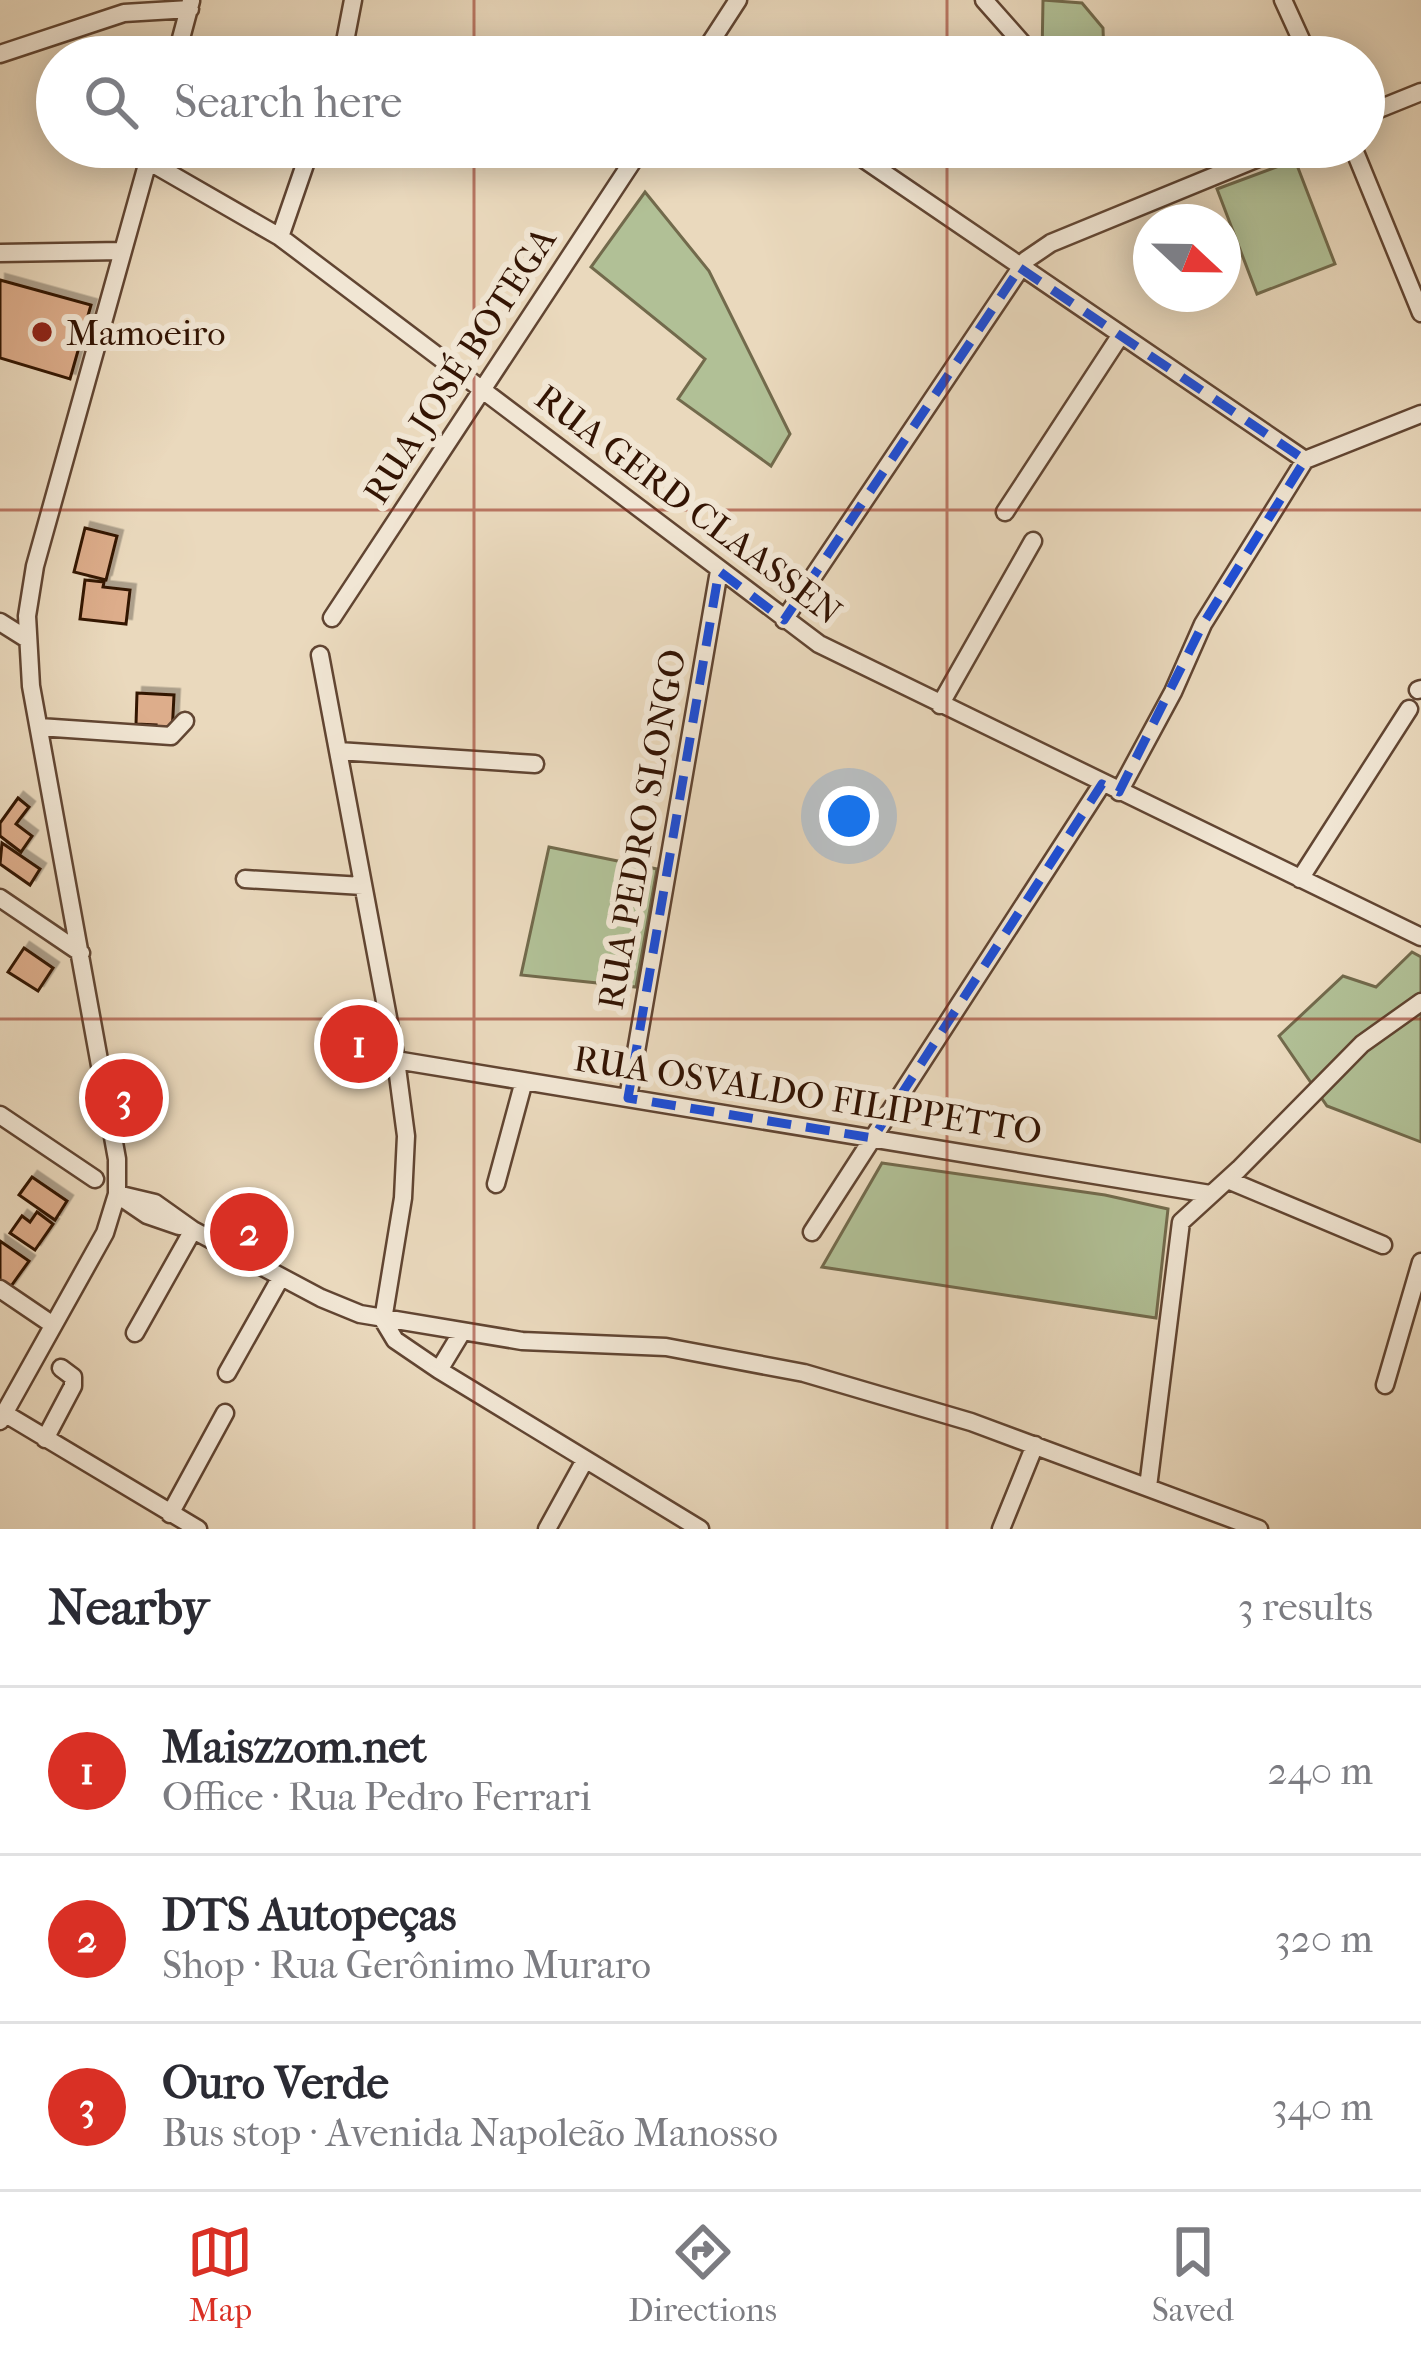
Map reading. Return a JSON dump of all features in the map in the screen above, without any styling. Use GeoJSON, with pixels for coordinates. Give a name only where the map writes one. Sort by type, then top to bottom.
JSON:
{"type":"FeatureCollection","features":[{"type":"Feature","properties":{"kind":"street"},"geometry":{"type":"LineString","coordinates":[[346,36],[353,0]]}},
{"type":"Feature","properties":{"kind":"street"},"geometry":{"type":"LineString","coordinates":[[718,36],[738,0]]}},
{"type":"Feature","properties":{"kind":"street"},"geometry":{"type":"LineString","coordinates":[[984,0],[1016,36]]}},
{"type":"Feature","properties":{"kind":"street"},"geometry":{"type":"LineString","coordinates":[[1283,0],[1299,36]]}},
{"type":"Feature","properties":{"kind":"street"},"geometry":{"type":"LineString","coordinates":[[54,36],[124,13],[191,4],[182,36]]}},
{"type":"Feature","properties":{"kind":"street"},"geometry":{"type":"LineString","coordinates":[[0,54],[36,42]]}},
{"type":"Feature","properties":{"kind":"street"},"geometry":{"type":"LineString","coordinates":[[1385,107],[1421,92]]}},
{"type":"Feature","properties":{"kind":"street"},"geometry":{"type":"LineString","coordinates":[[146,168],[35,566],[27,639],[117,1159],[117,1194],[105,1233],[2,1417],[198,1529]]}},
{"type":"Feature","properties":{"kind":"street","name":"RUA GERD CLAASSEN"},"geometry":{"type":"LineString","coordinates":[[172,168],[280,237],[784,620],[834,653],[1421,937]]}},
{"type":"Feature","properties":{"kind":"street"},"geometry":{"type":"LineString","coordinates":[[280,237],[304,168]]}},
{"type":"Feature","properties":{"kind":"street","name":"RUA JOSÉ BOTEGA"},"geometry":{"type":"LineString","coordinates":[[332,619],[628,168]]}},
{"type":"Feature","properties":{"kind":"street"},"geometry":{"type":"LineString","coordinates":[[876,168],[1305,460]]}},
{"type":"Feature","properties":{"kind":"street"},"geometry":{"type":"LineString","coordinates":[[784,620],[1020,268],[1051,243],[1234,168]]}},
{"type":"Feature","properties":{"kind":"street"},"geometry":{"type":"LineString","coordinates":[[1362,168],[1421,314]]}},
{"type":"Feature","properties":{"kind":"street"},"geometry":{"type":"LineString","coordinates":[[0,253],[122,251]]}},
{"type":"Feature","properties":{"kind":"street"},"geometry":{"type":"LineString","coordinates":[[1005,512],[1120,336]]}},
{"type":"Feature","properties":{"kind":"street"},"geometry":{"type":"LineString","coordinates":[[812,1232],[1173,692],[1203,623],[1305,460],[1421,414]]}},
{"type":"Feature","properties":{"kind":"street"},"geometry":{"type":"LineString","coordinates":[[940,705],[1033,541]]}},
{"type":"Feature","properties":{"kind":"street","name":"RUA PEDRO SLONGO"},"geometry":{"type":"LineString","coordinates":[[628,1098],[719,571]]}},
{"type":"Feature","properties":{"kind":"street"},"geometry":{"type":"LineString","coordinates":[[0,622],[27,639]]}},
{"type":"Feature","properties":{"kind":"street"},"geometry":{"type":"LineString","coordinates":[[320,655],[396,1060],[406,1164],[383,1320],[395,1340],[439,1370],[695,1528]]}},
{"type":"Feature","properties":{"kind":"street"},"geometry":{"type":"LineString","coordinates":[[1300,879],[1409,709]]}},
{"type":"Feature","properties":{"kind":"street"},"geometry":{"type":"LineString","coordinates":[[39,727],[171,736],[185,721]]}},
{"type":"Feature","properties":{"kind":"street"},"geometry":{"type":"LineString","coordinates":[[338,751],[535,764]]}},
{"type":"Feature","properties":{"kind":"street"},"geometry":{"type":"LineString","coordinates":[[245,879],[363,886]]}},
{"type":"Feature","properties":{"kind":"street"},"geometry":{"type":"LineString","coordinates":[[0,898],[81,953]]}},
{"type":"Feature","properties":{"kind":"street"},"geometry":{"type":"LineString","coordinates":[[1148,1487],[1178,1232],[1188,1212],[1228,1180],[1361,1044],[1421,1002]]}},
{"type":"Feature","properties":{"kind":"street","name":"RUA OSVALDO FILIPPETTO"},"geometry":{"type":"LineString","coordinates":[[396,1060],[1210,1194]]}},
{"type":"Feature","properties":{"kind":"street"},"geometry":{"type":"LineString","coordinates":[[496,1184],[524,1081]]}},
{"type":"Feature","properties":{"kind":"street"},"geometry":{"type":"LineString","coordinates":[[0,1114],[95,1179]]}},
{"type":"Feature","properties":{"kind":"street"},"geometry":{"type":"LineString","coordinates":[[1228,1180],[1383,1245]]}},
{"type":"Feature","properties":{"kind":"street"},"geometry":{"type":"LineString","coordinates":[[117,1194],[147,1215],[194,1230],[340,1307],[383,1320],[522,1341],[666,1347],[759,1363],[854,1386],[1035,1444],[1259,1529]]}},
{"type":"Feature","properties":{"kind":"street"},"geometry":{"type":"LineString","coordinates":[[135,1333],[194,1230]]}},
{"type":"Feature","properties":{"kind":"street"},"geometry":{"type":"LineString","coordinates":[[1384,1385],[1421,1262]]}},
{"type":"Feature","properties":{"kind":"street"},"geometry":{"type":"LineString","coordinates":[[227,1372],[281,1277]]}},
{"type":"Feature","properties":{"kind":"street"},"geometry":{"type":"LineString","coordinates":[[0,1289],[53,1325]]}},
{"type":"Feature","properties":{"kind":"street"},"geometry":{"type":"LineString","coordinates":[[439,1370],[462,1332]]}},
{"type":"Feature","properties":{"kind":"street"},"geometry":{"type":"LineString","coordinates":[[45,1439],[73,1385],[73,1377],[62,1368]]}},
{"type":"Feature","properties":{"kind":"street"},"geometry":{"type":"LineString","coordinates":[[170,1514],[225,1413]]}},
{"type":"Feature","properties":{"kind":"street"},"geometry":{"type":"LineString","coordinates":[[1001,1529],[1035,1444]]}},
{"type":"Feature","properties":{"kind":"street"},"geometry":{"type":"LineString","coordinates":[[548,1529],[585,1460]]}},
{"type":"Feature","properties":{"kind":"highlighted area"},"geometry":{"type":"Polygon","coordinates":[[[1020,268],[1305,460],[1203,624],[1119,792],[1102,784],[873,1138],[628,1098],[719,571],[784,620],[1020,268]]]}},
{"type":"Feature","properties":{"kind":"green space"},"geometry":{"type":"Polygon","coordinates":[[[1043,0],[1082,3],[1103,28],[1103,36],[1042,36],[1043,0]]]}},
{"type":"Feature","properties":{"kind":"green space"},"geometry":{"type":"Polygon","coordinates":[[[1273,168],[1298,168],[1335,264],[1257,294],[1241,252],[1241,204],[1223,204],[1217,189],[1273,168]]]}},
{"type":"Feature","properties":{"kind":"green space"},"geometry":{"type":"Polygon","coordinates":[[[645,192],[709,271],[790,434],[771,466],[678,399],[705,359],[591,267],[645,192]]]}},
{"type":"Feature","properties":{"kind":"green space"},"geometry":{"type":"Polygon","coordinates":[[[549,847],[657,869],[636,987],[521,975],[549,847]]]}},
{"type":"Feature","properties":{"kind":"green space"},"geometry":{"type":"Polygon","coordinates":[[[1412,952],[1421,957],[1421,1142],[1327,1106],[1279,1036],[1343,976],[1376,987],[1412,952]]]}},
{"type":"Feature","properties":{"kind":"green space"},"geometry":{"type":"Polygon","coordinates":[[[882,1163],[1105,1195],[1168,1209],[1156,1318],[822,1267],[882,1163]]]}},
{"type":"Feature","properties":{"kind":"building","name":"Mamoeiro"},"geometry":{"type":"Polygon","coordinates":[[[0,280],[91,305],[70,379],[0,358],[0,280]]]}},
{"type":"Feature","properties":{"kind":"building"},"geometry":{"type":"Polygon","coordinates":[[[85,528],[117,536],[106,580],[74,572],[85,528]]]}},
{"type":"Feature","properties":{"kind":"building"},"geometry":{"type":"Polygon","coordinates":[[[85,580],[130,590],[126,624],[80,619],[85,580]]]}},
{"type":"Feature","properties":{"kind":"building"},"geometry":{"type":"Polygon","coordinates":[[[137,693],[174,695],[172,734],[155,733],[156,725],[136,724],[137,693]]]}},
{"type":"Feature","properties":{"kind":"building"},"geometry":{"type":"Polygon","coordinates":[[[18,798],[29,807],[16,824],[32,836],[21,852],[0,836],[0,823],[18,798]]]}},
{"type":"Feature","properties":{"kind":"building"},"geometry":{"type":"Polygon","coordinates":[[[2,843],[40,869],[30,885],[0,864],[2,843]]]}},
{"type":"Feature","properties":{"kind":"building"},"geometry":{"type":"Polygon","coordinates":[[[24,948],[53,968],[38,991],[8,972],[24,948]]]}},
{"type":"Feature","properties":{"kind":"building"},"geometry":{"type":"Polygon","coordinates":[[[32,1177],[67,1201],[55,1220],[19,1195],[32,1177]]]}},
{"type":"Feature","properties":{"kind":"building"},"geometry":{"type":"Polygon","coordinates":[[[37,1212],[53,1224],[35,1250],[10,1233],[22,1216],[30,1222],[37,1212]]]}},
{"type":"Feature","properties":{"kind":"building"},"geometry":{"type":"Polygon","coordinates":[[[0,1241],[29,1261],[9,1289],[0,1283],[0,1241]]]}},
{"type":"Feature","properties":{"kind":"place","name":"Mamoeiro"},"geometry":{"type":"Point","coordinates":[42,332]}},
{"type":"Feature","properties":{"kind":"place","name":"Maiszzom.net"},"geometry":{"type":"Point","coordinates":[359,1044]}},
{"type":"Feature","properties":{"kind":"place","name":"Ouro Verde"},"geometry":{"type":"Point","coordinates":[124,1098]}},
{"type":"Feature","properties":{"kind":"place","name":"DTS Autopeças"},"geometry":{"type":"Point","coordinates":[249,1232]}}]}
